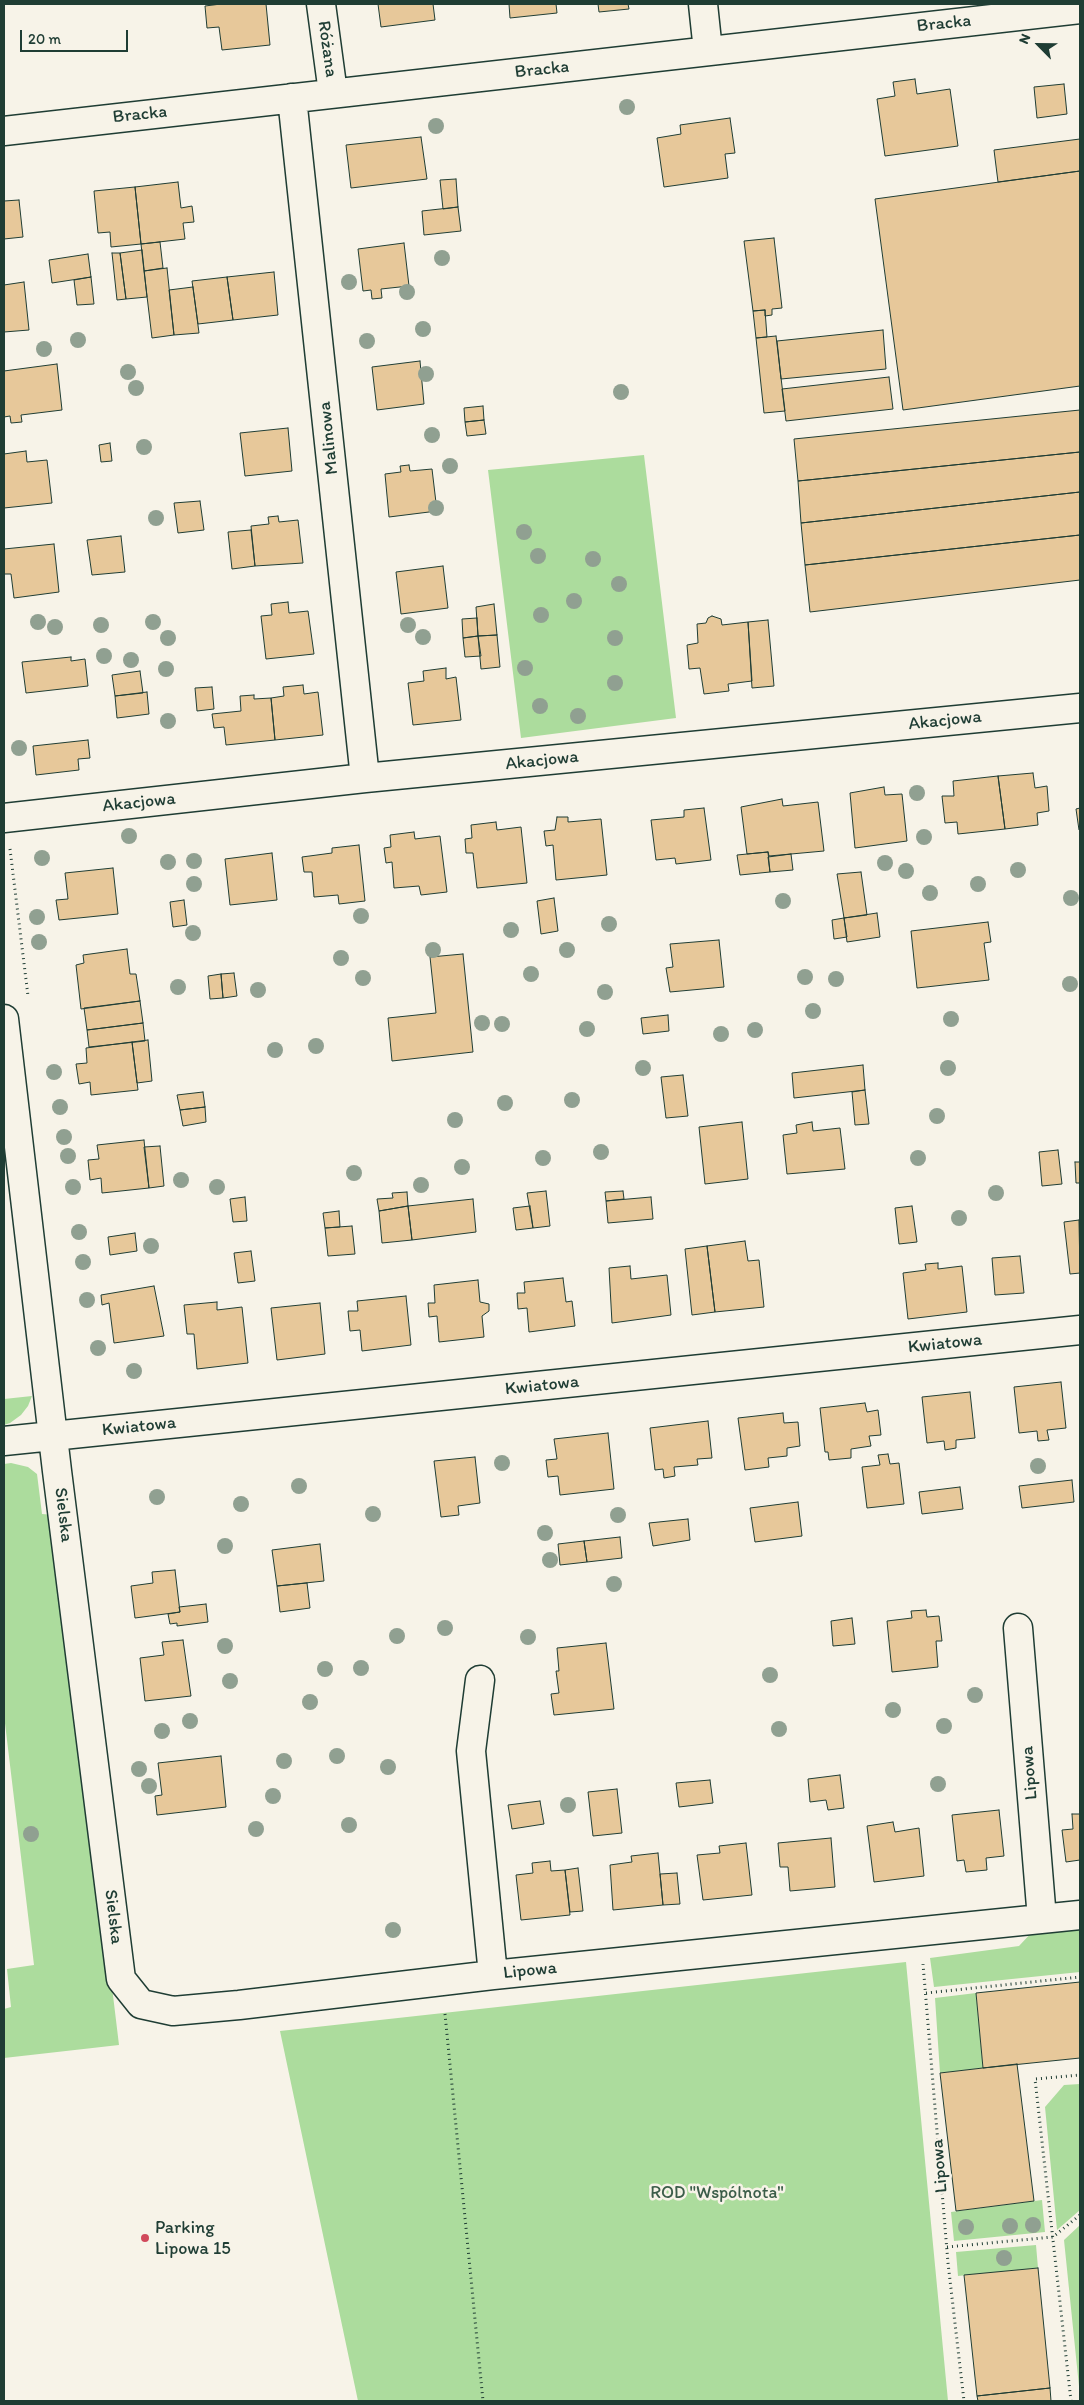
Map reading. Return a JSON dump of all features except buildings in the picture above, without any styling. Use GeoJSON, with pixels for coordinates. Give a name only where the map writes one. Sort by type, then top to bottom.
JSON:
{"type":"FeatureCollection","features":[{"type":"Feature","properties":{"kind":"street","name":"Różana"},"geometry":{"type":"LineString","coordinates":[[321,4],[333,93]]}},
{"type":"Feature","properties":{"kind":"street"},"geometry":{"type":"LineString","coordinates":[[703,4],[708,51]]}},
{"type":"Feature","properties":{"kind":"street","name":"Bracka"},"geometry":{"type":"LineString","coordinates":[[4,131],[708,51],[1073,7]]}},
{"type":"Feature","properties":{"kind":"street","name":"Malinowa"},"geometry":{"type":"LineString","coordinates":[[292,98],[365,778]]}},
{"type":"Feature","properties":{"kind":"street","name":"Akacjowa"},"geometry":{"type":"LineString","coordinates":[[4,818],[365,778],[1080,708]]}},
{"type":"Feature","properties":{"kind":"street","name":"Sielska"},"geometry":{"type":"LineString","coordinates":[[4,1020],[53,1435],[121,1979],[141,2004]]}},
{"type":"Feature","properties":{"kind":"street","name":"Kwiatowa"},"geometry":{"type":"LineString","coordinates":[[4,1441],[1080,1330]]}},
{"type":"Feature","properties":{"kind":"street","name":"Lipowa"},"geometry":{"type":"LineString","coordinates":[[1018,1628],[1042,1919]]}},
{"type":"Feature","properties":{"kind":"street"},"geometry":{"type":"LineString","coordinates":[[480,1680],[471,1751],[494,1975]]}},
{"type":"Feature","properties":{"kind":"street","name":"Lipowa"},"geometry":{"type":"LineString","coordinates":[[141,2004],[173,2011],[494,1975],[1080,1915]]}},
{"type":"Feature","properties":{"kind":"path","name":"Lipowa"},"geometry":{"type":"LineString","coordinates":[[921,1931],[947,2247],[964,2401]]}},
{"type":"Feature","properties":{"kind":"path"},"geometry":{"type":"LineString","coordinates":[[926,1993],[1080,1977]]}},
{"type":"Feature","properties":{"kind":"path"},"geometry":{"type":"LineString","coordinates":[[442,1981],[483,2401]]}},
{"type":"Feature","properties":{"kind":"path"},"geometry":{"type":"LineString","coordinates":[[1072,2401],[1035,2079],[1080,2074]]}},
{"type":"Feature","properties":{"kind":"path"},"geometry":{"type":"LineString","coordinates":[[947,2247],[1053,2236],[1080,2215]]}},
{"type":"Feature","properties":{"kind":"green space"},"geometry":{"type":"Polygon","coordinates":[[[644,455],[676,718],[521,738],[488,470],[644,455]]]}},
{"type":"Feature","properties":{"kind":"green space"},"geometry":{"type":"Polygon","coordinates":[[[32,1396],[28,1406],[21,1415],[4,1425],[4,1399],[32,1396]]]}},
{"type":"Feature","properties":{"kind":"green space"},"geometry":{"type":"Polygon","coordinates":[[[11,1463],[28,1467],[37,1474],[42,1514],[55,1515],[119,2045],[4,2058],[4,2009],[11,2007],[7,1969],[34,1965],[4,1715],[4,1464],[11,1463]]]}},
{"type":"Feature","properties":{"kind":"green space"},"geometry":{"type":"Polygon","coordinates":[[[1080,1926],[1080,1972],[934,1987],[930,1958],[1019,1946],[1033,1931],[1080,1926]]]}},
{"type":"Feature","properties":{"kind":"green space","name":"ROD \"Wspólnota\""},"geometry":{"type":"Polygon","coordinates":[[[906,1962],[948,2401],[358,2401],[280,2031],[906,1962]]]}},
{"type":"Feature","properties":{"kind":"green space"},"geometry":{"type":"Polygon","coordinates":[[[976,1993],[983,2068],[940,2073],[935,1998],[976,1993]]]}},
{"type":"Feature","properties":{"kind":"green space"},"geometry":{"type":"Polygon","coordinates":[[[1080,2084],[1080,2210],[1057,2230],[1045,2107],[1064,2085],[1080,2084]]]}},
{"type":"Feature","properties":{"kind":"green space"},"geometry":{"type":"Polygon","coordinates":[[[1042,2200],[1045,2232],[954,2241],[951,2212],[1042,2200]]]}},
{"type":"Feature","properties":{"kind":"green space"},"geometry":{"type":"Polygon","coordinates":[[[1080,2225],[1080,2396],[1064,2240],[1080,2225]]]}},
{"type":"Feature","properties":{"kind":"green space"},"geometry":{"type":"Polygon","coordinates":[[[1036,2245],[1038,2268],[958,2276],[956,2252],[1036,2245]]]}},
{"type":"Feature","properties":{"kind":"place","name":"Parking Lipowa 15"},"geometry":{"type":"Point","coordinates":[145,2238]}}]}
